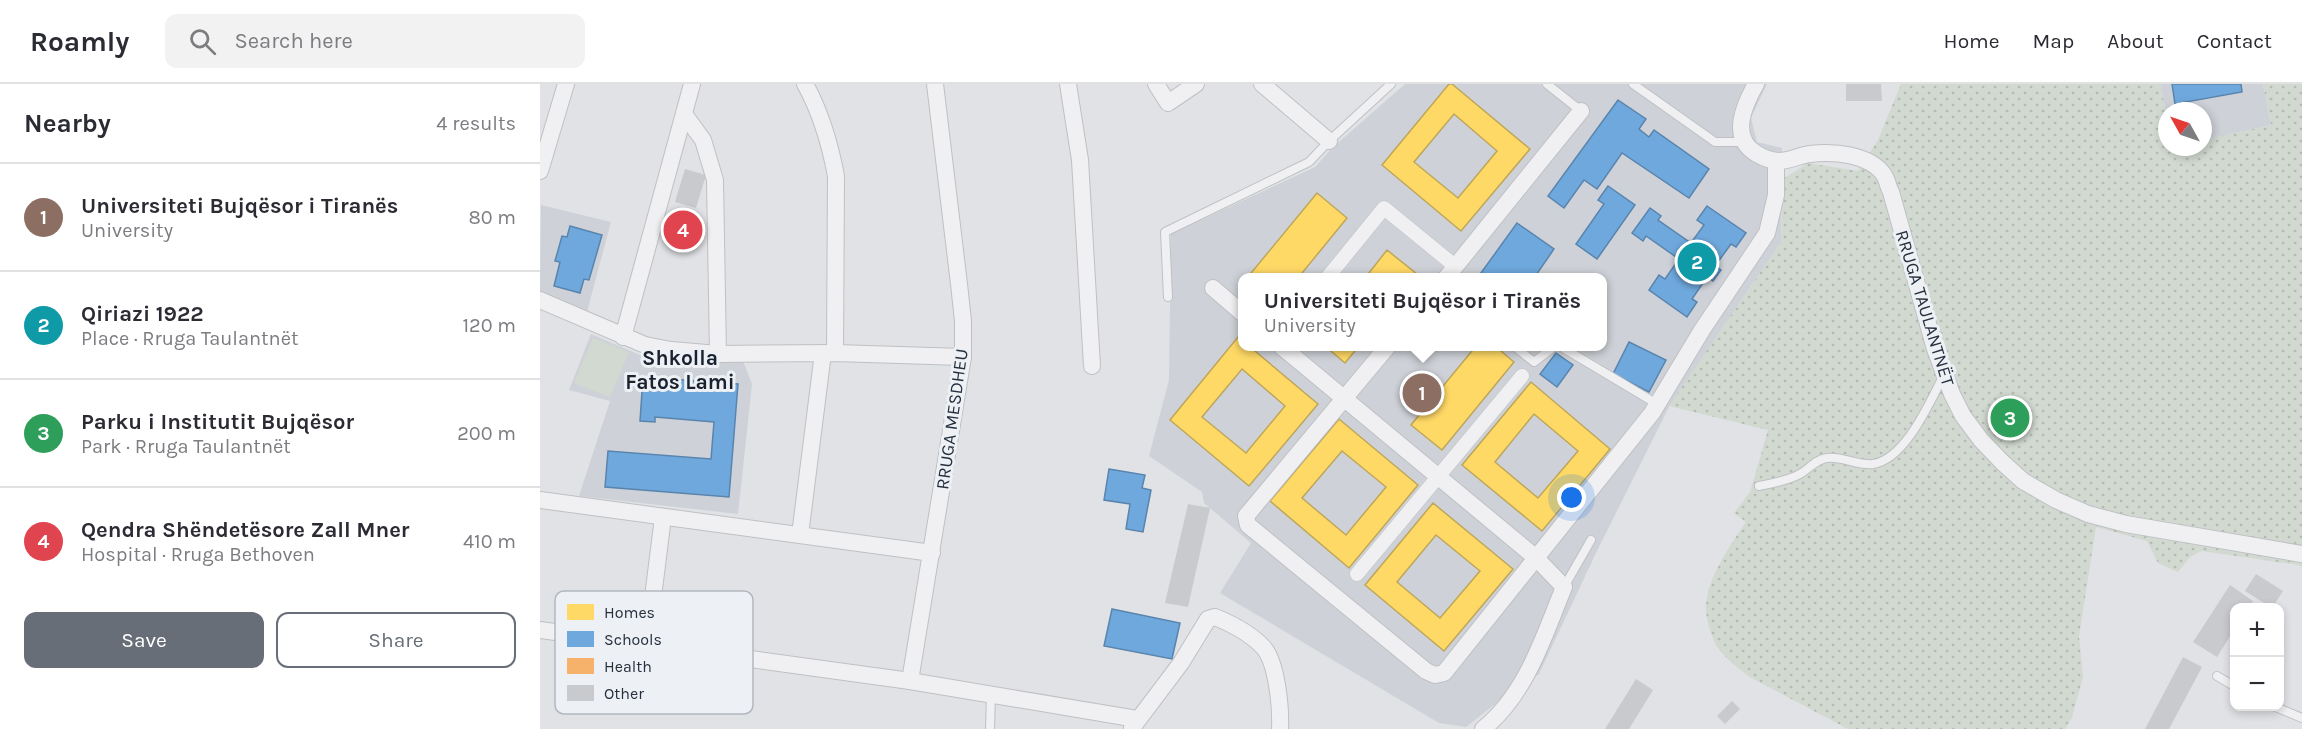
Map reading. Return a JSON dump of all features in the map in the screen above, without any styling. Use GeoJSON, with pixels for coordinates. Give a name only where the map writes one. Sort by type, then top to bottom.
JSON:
{"type":"FeatureCollection","features":[{"type":"Feature","properties":{"kind":"street"},"geometry":{"type":"LineString","coordinates":[[540,171],[566,84]]}},
{"type":"Feature","properties":{"kind":"street"},"geometry":{"type":"LineString","coordinates":[[623,337],[692,84]]}},
{"type":"Feature","properties":{"kind":"street"},"geometry":{"type":"LineString","coordinates":[[800,536],[829,353],[836,176],[822,121],[806,84]]}},
{"type":"Feature","properties":{"kind":"street","name":"RRUGA MESDHEU"},"geometry":{"type":"LineString","coordinates":[[910,681],[963,357],[961,303],[935,84]]}},
{"type":"Feature","properties":{"kind":"street"},"geometry":{"type":"LineString","coordinates":[[1068,84],[1080,160],[1092,366]]}},
{"type":"Feature","properties":{"kind":"street"},"geometry":{"type":"LineString","coordinates":[[1156,84],[1168,103],[1196,84]]}},
{"type":"Feature","properties":{"kind":"street"},"geometry":{"type":"LineString","coordinates":[[1262,84],[1329,141]]}},
{"type":"Feature","properties":{"kind":"street"},"geometry":{"type":"LineString","coordinates":[[1384,351],[1246,516],[1248,525],[1318,584],[1426,671],[1435,675],[1444,673],[1652,413],[1702,330],[1767,233],[1776,195],[1776,161],[1753,152],[1744,142],[1741,129],[1742,115],[1756,84]]}},
{"type":"Feature","properties":{"kind":"street"},"geometry":{"type":"LineString","coordinates":[[1331,273],[1384,208],[1450,272],[1581,111]]}},
{"type":"Feature","properties":{"kind":"street"},"geometry":{"type":"LineString","coordinates":[[684,114],[703,140],[715,180],[718,354]]}},
{"type":"Feature","properties":{"kind":"street","name":"RRUGA TAULANTNËT"},"geometry":{"type":"LineString","coordinates":[[1776,161],[1814,153],[1836,154],[1859,157],[1873,164],[1884,175],[1944,375],[1964,416],[1981,440],[2023,481],[2056,500],[2088,514],[2126,524],[2302,554]]}},
{"type":"Feature","properties":{"kind":"street"},"geometry":{"type":"LineString","coordinates":[[1213,288],[1238,310]]}},
{"type":"Feature","properties":{"kind":"street"},"geometry":{"type":"LineString","coordinates":[[540,300],[623,337],[645,345],[671,350],[718,354],[829,353],[963,357]]}},
{"type":"Feature","properties":{"kind":"street"},"geometry":{"type":"LineString","coordinates":[[1287,351],[1535,557],[1564,587],[1524,682],[1503,711],[1483,729]]}},
{"type":"Feature","properties":{"kind":"street"},"geometry":{"type":"LineString","coordinates":[[1357,574],[1522,376]]}},
{"type":"Feature","properties":{"kind":"street"},"geometry":{"type":"LineString","coordinates":[[540,500],[932,553]]}},
{"type":"Feature","properties":{"kind":"street"},"geometry":{"type":"LineString","coordinates":[[654,591],[663,517]]}},
{"type":"Feature","properties":{"kind":"street"},"geometry":{"type":"LineString","coordinates":[[753,660],[991,694],[1135,724],[1181,663],[1208,619],[1215,617],[1250,635],[1265,649],[1270,659],[1278,693],[1281,713],[1280,729]]}},
{"type":"Feature","properties":{"kind":"street"},"geometry":{"type":"LineString","coordinates":[[540,630],[555,632]]}},
{"type":"Feature","properties":{"kind":"lane"},"geometry":{"type":"LineString","coordinates":[[1168,297],[1165,232],[1309,162],[1391,84]]}},
{"type":"Feature","properties":{"kind":"lane"},"geometry":{"type":"LineString","coordinates":[[1547,84],[1581,111]]}},
{"type":"Feature","properties":{"kind":"lane"},"geometry":{"type":"LineString","coordinates":[[1633,84],[1715,142],[1744,142]]}},
{"type":"Feature","properties":{"kind":"lane"},"geometry":{"type":"LineString","coordinates":[[1520,351],[1534,362],[1548,351]]}},
{"type":"Feature","properties":{"kind":"lane"},"geometry":{"type":"LineString","coordinates":[[1568,351],[1657,404]]}},
{"type":"Feature","properties":{"kind":"lane"},"geometry":{"type":"LineString","coordinates":[[1760,486],[1784,481],[1827,458],[1872,464],[1885,460],[1896,452],[1911,433],[1944,375]]}},
{"type":"Feature","properties":{"kind":"lane"},"geometry":{"type":"LineString","coordinates":[[1564,587],[1591,540]]}},
{"type":"Feature","properties":{"kind":"lane"},"geometry":{"type":"LineString","coordinates":[[2217,676],[2230,683]]}},
{"type":"Feature","properties":{"kind":"lane"},"geometry":{"type":"LineString","coordinates":[[990,729],[991,694]]}},
{"type":"Feature","properties":{"kind":"lane"},"geometry":{"type":"LineString","coordinates":[[2284,711],[2302,718]]}},
{"type":"Feature","properties":{"kind":"shaded area"},"geometry":{"type":"Polygon","coordinates":[[[1405,84],[1767,84],[1751,118],[1757,142],[1782,148],[1781,242],[1669,407],[1539,674],[1466,727],[1439,723],[1220,593],[1251,543],[1204,503],[1202,492],[1149,456],[1169,380],[1171,234],[1315,167],[1332,148],[1405,84]]]}},
{"type":"Feature","properties":{"kind":"shaded area"},"geometry":{"type":"Polygon","coordinates":[[[1901,84],[2160,84],[2164,102],[2158,102],[2158,156],[2212,156],[2212,138],[2271,125],[2263,84],[2302,84],[2302,567],[2202,551],[2190,557],[2178,572],[2158,563],[2147,541],[2096,527],[2079,636],[2083,677],[2072,717],[2065,729],[1848,729],[1748,676],[1730,661],[1713,639],[1706,615],[1708,595],[1715,573],[1746,522],[1734,513],[1750,492],[1768,430],[1669,406],[1781,242],[1783,179],[1808,163],[1858,171],[1878,140],[1901,84]]]}},
{"type":"Feature","properties":{"kind":"shaded area"},"geometry":{"type":"Polygon","coordinates":[[[2160,84],[2263,84],[2271,125],[2212,138],[2212,102],[2164,102],[2160,84]]]}},
{"type":"Feature","properties":{"kind":"shaded area"},"geometry":{"type":"Polygon","coordinates":[[[541,205],[611,222],[587,312],[540,292],[541,205]]]}},
{"type":"Feature","properties":{"kind":"shaded area"},"geometry":{"type":"Polygon","coordinates":[[[591,334],[640,355],[662,360],[743,361],[752,384],[738,514],[579,496],[610,401],[569,390],[591,334]]]}},
{"type":"Feature","properties":{"kind":"shaded area"},"geometry":{"type":"Polygon","coordinates":[[[593,338],[629,352],[610,397],[574,383],[593,338]]]}},
{"type":"Feature","properties":{"kind":"building: Homes"},"geometry":{"type":"Polygon","coordinates":[[[1449,84],[1452,84],[1530,149],[1461,231],[1382,165],[1449,84]],[[1454,114],[1414,162],[1458,198],[1497,151],[1454,114]]]}},
{"type":"Feature","properties":{"kind":"building: Homes"},"geometry":{"type":"Polygon","coordinates":[[[1317,193],[1347,218],[1302,273],[1251,273],[1317,193]]]}},
{"type":"Feature","properties":{"kind":"building: Homes"},"geometry":{"type":"Polygon","coordinates":[[[1387,250],[1416,273],[1369,273],[1387,250]]]}},
{"type":"Feature","properties":{"kind":"building: Homes"},"geometry":{"type":"Polygon","coordinates":[[[1238,337],[1238,351],[1255,351],[1318,404],[1249,486],[1170,420],[1238,337]],[[1242,369],[1202,417],[1246,453],[1285,406],[1242,369]]]}},
{"type":"Feature","properties":{"kind":"building: Homes"},"geometry":{"type":"Polygon","coordinates":[[[1331,351],[1355,351],[1345,363],[1331,351]]]}},
{"type":"Feature","properties":{"kind":"building: Homes"},"geometry":{"type":"Polygon","coordinates":[[[1472,351],[1501,351],[1514,362],[1442,450],[1411,425],[1472,351]]]}},
{"type":"Feature","properties":{"kind":"building: Homes"},"geometry":{"type":"Polygon","coordinates":[[[1531,382],[1610,449],[1542,531],[1462,465],[1531,382]],[[1534,414],[1495,462],[1538,498],[1578,451],[1534,414]]]}},
{"type":"Feature","properties":{"kind":"building: Homes"},"geometry":{"type":"Polygon","coordinates":[[[1339,419],[1418,485],[1349,568],[1270,501],[1339,419]],[[1342,451],[1302,498],[1346,535],[1386,487],[1342,451]]]}},
{"type":"Feature","properties":{"kind":"building: Homes"},"geometry":{"type":"Polygon","coordinates":[[[1433,503],[1513,569],[1444,651],[1365,585],[1433,503]],[[1436,535],[1397,582],[1440,618],[1480,571],[1436,535]]]}},
{"type":"Feature","properties":{"kind":"building: Schools"},"geometry":{"type":"Polygon","coordinates":[[[2172,84],[2241,84],[2242,92],[2175,102],[2172,84]]]}},
{"type":"Feature","properties":{"kind":"building: Schools"},"geometry":{"type":"Polygon","coordinates":[[[1618,100],[1646,119],[1639,129],[1649,137],[1654,130],[1709,169],[1689,198],[1622,153],[1597,189],[1584,180],[1564,208],[1548,196],[1618,100]]]}},
{"type":"Feature","properties":{"kind":"building: Schools"},"geometry":{"type":"Polygon","coordinates":[[[1608,186],[1635,205],[1597,259],[1576,244],[1604,204],[1598,200],[1608,186]]]}},
{"type":"Feature","properties":{"kind":"building: Schools"},"geometry":{"type":"Polygon","coordinates":[[[1707,206],[1746,233],[1736,247],[1731,244],[1715,266],[1721,270],[1713,281],[1707,277],[1692,299],[1697,302],[1687,317],[1649,290],[1659,275],[1665,279],[1679,259],[1646,236],[1643,241],[1632,233],[1650,208],[1661,216],[1658,220],[1691,243],[1704,225],[1697,220],[1707,206]]]}},
{"type":"Feature","properties":{"kind":"building: Schools"},"geometry":{"type":"Polygon","coordinates":[[[1517,223],[1554,249],[1537,273],[1481,273],[1517,223]]]}},
{"type":"Feature","properties":{"kind":"building: Schools"},"geometry":{"type":"Polygon","coordinates":[[[570,226],[602,235],[589,280],[584,279],[580,293],[554,286],[560,262],[555,261],[562,236],[567,237],[570,226]]]}},
{"type":"Feature","properties":{"kind":"building: Schools"},"geometry":{"type":"Polygon","coordinates":[[[1629,342],[1666,360],[1649,392],[1613,374],[1629,342]]]}},
{"type":"Feature","properties":{"kind":"building: Schools"},"geometry":{"type":"Polygon","coordinates":[[[1556,353],[1573,365],[1557,387],[1540,374],[1556,353]]]}},
{"type":"Feature","properties":{"kind":"building: Schools"},"geometry":{"type":"Polygon","coordinates":[[[643,377],[738,384],[729,497],[605,487],[608,451],[711,459],[714,422],[655,417],[655,422],[640,421],[643,377]]]}},
{"type":"Feature","properties":{"kind":"building: Schools"},"geometry":{"type":"Polygon","coordinates":[[[1109,469],[1145,475],[1142,488],[1151,490],[1143,532],[1126,529],[1130,504],[1104,500],[1109,469]]]}},
{"type":"Feature","properties":{"kind":"building: Schools"},"geometry":{"type":"Polygon","coordinates":[[[1112,609],[1180,623],[1172,659],[1104,646],[1112,609]]]}},
{"type":"Feature","properties":{"kind":"building: Health"},"geometry":{"type":"Polygon","coordinates":[[[672,216],[700,223],[695,244],[667,237],[672,216]]]}},
{"type":"Feature","properties":{"kind":"building: Other"},"geometry":{"type":"Polygon","coordinates":[[[1846,84],[1881,84],[1882,101],[1846,101],[1846,84]]]}},
{"type":"Feature","properties":{"kind":"building: Other"},"geometry":{"type":"Polygon","coordinates":[[[685,169],[706,175],[696,208],[675,202],[685,169]]]}},
{"type":"Feature","properties":{"kind":"building: Other"},"geometry":{"type":"Polygon","coordinates":[[[1188,504],[1210,508],[1188,607],[1165,603],[1188,504]]]}},
{"type":"Feature","properties":{"kind":"building: Other"},"geometry":{"type":"Polygon","coordinates":[[[2256,574],[2283,591],[2275,603],[2264,603],[2245,591],[2256,574]]]}},
{"type":"Feature","properties":{"kind":"building: Other"},"geometry":{"type":"Polygon","coordinates":[[[2230,585],[2253,601],[2252,603],[2230,603],[2230,636],[2217,657],[2193,642],[2230,585]]]}},
{"type":"Feature","properties":{"kind":"building: Other"},"geometry":{"type":"Polygon","coordinates":[[[2183,657],[2202,667],[2169,729],[2145,729],[2183,657]]]}},
{"type":"Feature","properties":{"kind":"building: Other"},"geometry":{"type":"Polygon","coordinates":[[[1636,679],[1653,690],[1629,729],[1605,729],[1636,679]]]}},
{"type":"Feature","properties":{"kind":"building: Other"},"geometry":{"type":"Polygon","coordinates":[[[1732,701],[1740,709],[1725,724],[1717,716],[1732,701]]]}},
{"type":"Feature","properties":{"kind":"place","name":"Qendra Shëndetësore Zall Mner"},"geometry":{"type":"Point","coordinates":[683,230]}},
{"type":"Feature","properties":{"kind":"place","name":"Qiriazi 1922"},"geometry":{"type":"Point","coordinates":[1697,262]}},
{"type":"Feature","properties":{"kind":"place","name":"Universiteti Bujqësor i Tiranës"},"geometry":{"type":"Point","coordinates":[1422,393]}},
{"type":"Feature","properties":{"kind":"place","name":"Parku i Institutit Bujqësor"},"geometry":{"type":"Point","coordinates":[2010,418]}},
{"type":"Feature","properties":{"kind":"district","name":"Shkolla Fatos Lami"},"geometry":{"type":"Point","coordinates":[680,370]}}]}
